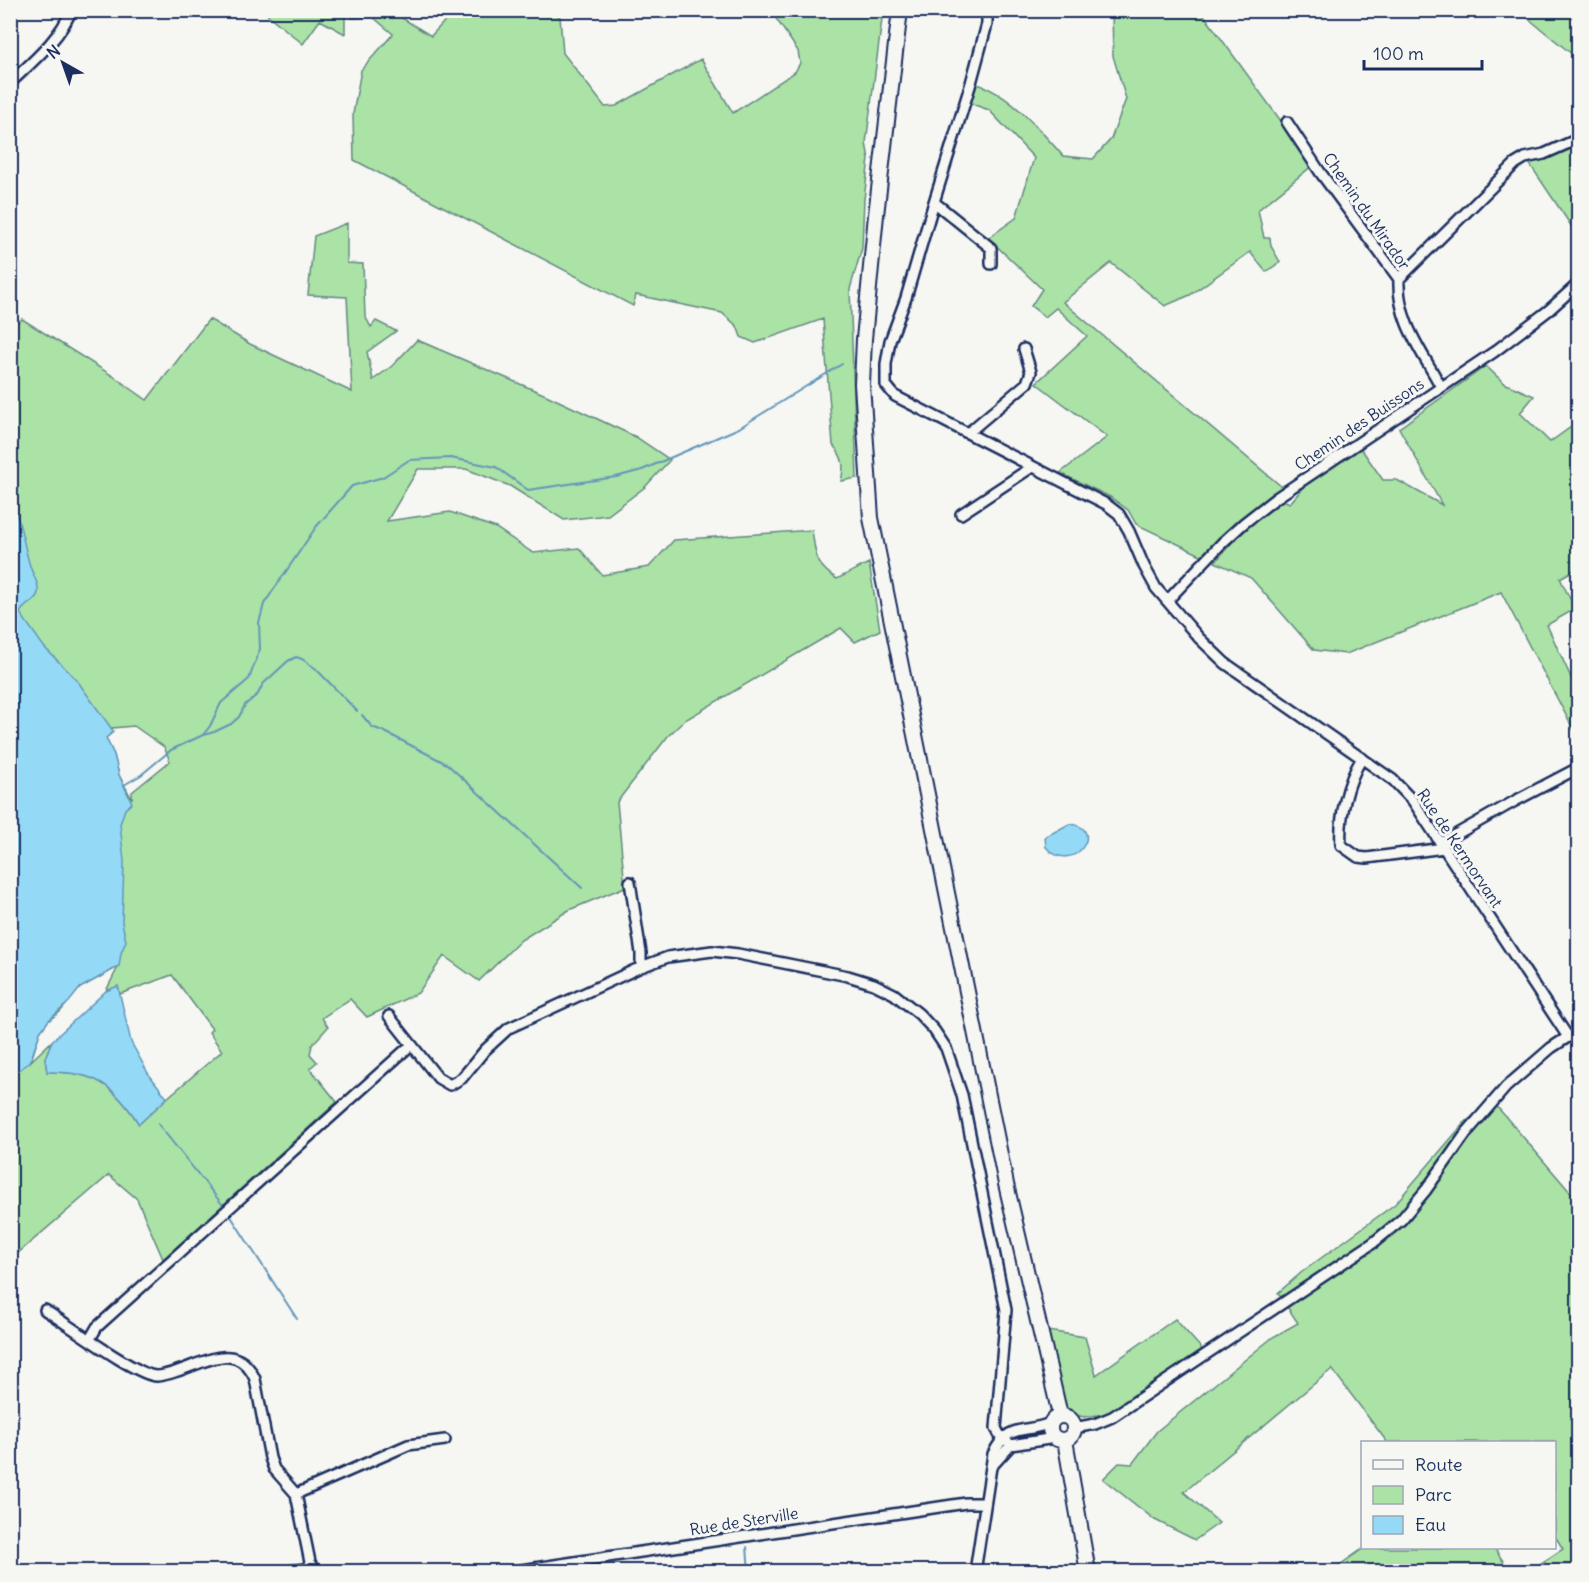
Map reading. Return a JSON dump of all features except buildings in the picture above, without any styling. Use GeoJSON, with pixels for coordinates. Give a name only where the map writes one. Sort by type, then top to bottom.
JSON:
{"type":"FeatureCollection","features":[{"type":"Feature","properties":{"kind":"main road"},"geometry":{"type":"LineString","coordinates":[[900,10],[864,339],[862,384],[871,518],[1055,1419],[1050,1430],[1060,1439],[1088,1572]]}},
{"type":"Feature","properties":{"kind":"main road"},"geometry":{"type":"LineString","coordinates":[[1055,1419],[1068,1418],[1074,1428],[1072,1436],[1060,1439]]}},
{"type":"Feature","properties":{"kind":"street"},"geometry":{"type":"LineString","coordinates":[[10,83],[48,45],[69,17],[71,10]]}},
{"type":"Feature","properties":{"kind":"street","name":"Rue de Kermorvant"},"geometry":{"type":"LineString","coordinates":[[987,10],[987,24],[971,83],[906,298],[890,341],[886,364],[886,385],[895,396],[1106,504],[1119,514],[1156,588],[1199,638],[1225,663],[1393,780],[1413,801],[1568,1037]]}},
{"type":"Feature","properties":{"kind":"street","name":"Chemin du Mirador"},"geometry":{"type":"LineString","coordinates":[[1287,122],[1320,172],[1399,279],[1398,294],[1403,315],[1441,387]]}},
{"type":"Feature","properties":{"kind":"street"},"geometry":{"type":"LineString","coordinates":[[1399,279],[1515,164],[1525,158],[1544,154],[1578,140]]}},
{"type":"Feature","properties":{"kind":"street"},"geometry":{"type":"LineString","coordinates":[[934,202],[991,248],[992,264]]}},
{"type":"Feature","properties":{"kind":"street","name":"Chemin des Buissons"},"geometry":{"type":"LineString","coordinates":[[1167,602],[1222,543],[1252,516],[1503,345],[1549,310],[1578,284]]}},
{"type":"Feature","properties":{"kind":"street"},"geometry":{"type":"LineString","coordinates":[[969,432],[1028,383],[1031,372],[1024,349]]}},
{"type":"Feature","properties":{"kind":"street"},"geometry":{"type":"LineString","coordinates":[[962,514],[1032,467]]}},
{"type":"Feature","properties":{"kind":"street"},"geometry":{"type":"LineString","coordinates":[[1362,758],[1355,769],[1344,806],[1340,834],[1341,845],[1358,857],[1367,858],[1443,845],[1496,811],[1578,768]]}},
{"type":"Feature","properties":{"kind":"street"},"geometry":{"type":"LineString","coordinates":[[630,882],[641,967]]}},
{"type":"Feature","properties":{"kind":"street"},"geometry":{"type":"LineString","coordinates":[[389,1016],[438,1078],[450,1085],[462,1078],[484,1050],[509,1028],[641,967],[668,957],[712,951],[738,954],[848,976],[874,984],[894,994],[919,1014],[934,1030],[946,1048],[962,1095],[1006,1311],[996,1428],[1007,1441]]}},
{"type":"Feature","properties":{"kind":"street"},"geometry":{"type":"LineString","coordinates":[[1074,1428],[1095,1424],[1112,1417],[1373,1243],[1401,1220],[1426,1190],[1467,1132],[1506,1087],[1568,1037],[1578,1033]]}},
{"type":"Feature","properties":{"kind":"street"},"geometry":{"type":"LineString","coordinates":[[90,1339],[97,1327],[411,1045]]}},
{"type":"Feature","properties":{"kind":"street"},"geometry":{"type":"LineString","coordinates":[[45,1310],[131,1367],[147,1375],[157,1376],[222,1357],[234,1357],[244,1362],[255,1379],[270,1458],[274,1469],[296,1494],[310,1562],[317,1570]]}},
{"type":"Feature","properties":{"kind":"street"},"geometry":{"type":"LineString","coordinates":[[998,1412],[1006,1428],[1012,1431],[1028,1430],[1055,1419]]}},
{"type":"Feature","properties":{"kind":"street"},"geometry":{"type":"LineString","coordinates":[[975,1572],[993,1454],[1007,1441],[1012,1431]]}},
{"type":"Feature","properties":{"kind":"street"},"geometry":{"type":"LineString","coordinates":[[1007,1441],[1060,1439]]}},
{"type":"Feature","properties":{"kind":"street"},"geometry":{"type":"LineString","coordinates":[[296,1494],[408,1446],[445,1440]]}},
{"type":"Feature","properties":{"kind":"street","name":"Rue de Sterville"},"geometry":{"type":"LineString","coordinates":[[508,1572],[956,1504],[985,1503]]}},
{"type":"Feature","properties":{"kind":"street"},"geometry":{"type":"LineString","coordinates":[[279,1572],[317,1570]]}},
{"type":"Feature","properties":{"kind":"green space"},"geometry":{"type":"Polygon","coordinates":[[[543,10],[560,17],[563,53],[605,107],[616,106],[701,59],[733,113],[795,72],[800,63],[798,51],[771,11],[883,11],[866,143],[869,159],[864,199],[862,248],[850,289],[857,478],[841,481],[842,462],[833,445],[823,319],[755,343],[741,337],[737,326],[722,313],[636,295],[633,306],[354,160],[353,114],[361,70],[393,34],[373,17],[352,18],[352,11],[391,11],[431,36],[454,11],[507,11],[512,14],[543,10]]]}},
{"type":"Feature","properties":{"kind":"green space"},"geometry":{"type":"Polygon","coordinates":[[[263,11],[345,11],[345,34],[320,20],[303,44],[263,11]]]}},
{"type":"Feature","properties":{"kind":"green space"},"geometry":{"type":"Polygon","coordinates":[[[1112,11],[1201,11],[1313,165],[1258,210],[1264,238],[1270,238],[1271,246],[1280,262],[1266,272],[1250,252],[1190,295],[1165,306],[1111,263],[1063,302],[1282,487],[1244,516],[1205,557],[1136,524],[1128,510],[1110,497],[1060,473],[1107,437],[1036,383],[1087,336],[1056,308],[1045,317],[1031,306],[1042,289],[988,238],[1016,218],[1034,158],[989,110],[969,103],[977,84],[1013,105],[1063,156],[1093,159],[1111,139],[1126,99],[1113,56],[1112,11]]]}},
{"type":"Feature","properties":{"kind":"green space"},"geometry":{"type":"Polygon","coordinates":[[[1519,11],[1578,11],[1578,59],[1519,11]]]}},
{"type":"Feature","properties":{"kind":"green space"},"geometry":{"type":"Polygon","coordinates":[[[1578,143],[1578,236],[1527,160],[1578,143]]]}},
{"type":"Feature","properties":{"kind":"green space"},"geometry":{"type":"Polygon","coordinates":[[[347,223],[347,263],[363,264],[365,316],[371,327],[376,321],[396,331],[367,352],[373,380],[392,366],[417,340],[546,395],[636,437],[670,460],[645,487],[608,515],[564,520],[510,486],[466,469],[418,469],[387,521],[450,512],[496,528],[533,553],[579,548],[602,575],[649,567],[674,540],[812,530],[817,559],[829,574],[837,579],[869,563],[880,630],[855,642],[841,628],[685,720],[668,736],[617,802],[625,887],[569,910],[521,940],[479,981],[444,956],[418,993],[367,1017],[350,999],[322,1018],[328,1027],[312,1045],[310,1054],[317,1062],[310,1068],[337,1102],[163,1259],[137,1199],[109,1175],[11,1259],[11,327],[22,319],[147,400],[209,319],[250,344],[352,392],[347,297],[308,295],[314,236],[347,223]],[[134,726],[112,728],[113,732],[106,738],[114,755],[119,775],[132,799],[132,792],[170,761],[164,747],[134,726]],[[118,967],[80,988],[60,1012],[48,1021],[40,1032],[31,1061],[52,1041],[45,1058],[47,1072],[78,1074],[102,1083],[121,1099],[139,1124],[222,1051],[209,1032],[212,1029],[172,975],[120,994],[118,987],[106,991],[118,967]]]}},
{"type":"Feature","properties":{"kind":"green space"},"geometry":{"type":"Polygon","coordinates":[[[1486,366],[1504,383],[1534,396],[1520,413],[1550,442],[1578,422],[1578,568],[1560,578],[1575,609],[1547,625],[1578,693],[1578,738],[1501,592],[1346,654],[1314,650],[1251,578],[1215,562],[1242,531],[1283,500],[1290,503],[1308,482],[1360,447],[1383,480],[1397,480],[1442,505],[1399,428],[1486,366]]]}},
{"type":"Feature","properties":{"kind":"green space"},"geometry":{"type":"Polygon","coordinates":[[[1493,1102],[1577,1200],[1578,1571],[1529,1571],[1563,1549],[1556,1538],[1556,1441],[1386,1441],[1332,1369],[1184,1492],[1219,1523],[1195,1540],[1155,1520],[1103,1479],[1119,1463],[1132,1464],[1157,1431],[1273,1337],[1298,1323],[1278,1293],[1302,1272],[1395,1204],[1465,1122],[1493,1102]]]}},
{"type":"Feature","properties":{"kind":"green space"},"geometry":{"type":"Polygon","coordinates":[[[1175,1319],[1202,1349],[1111,1413],[1084,1417],[1071,1414],[1065,1408],[1048,1331],[1085,1337],[1096,1375],[1175,1319]]]}},
{"type":"Feature","properties":{"kind":"green space"},"geometry":{"type":"Polygon","coordinates":[[[1363,1549],[1495,1549],[1510,1571],[1331,1571],[1363,1549]]]}},
{"type":"Feature","properties":{"kind":"water"},"geometry":{"type":"Polygon","coordinates":[[[10,498],[38,590],[35,599],[20,613],[44,647],[76,679],[111,728],[113,732],[106,738],[132,803],[125,809],[120,824],[124,862],[122,923],[126,941],[119,966],[80,988],[40,1032],[30,1062],[11,1076],[10,498]]]}},
{"type":"Feature","properties":{"kind":"water"},"geometry":{"type":"Polygon","coordinates":[[[1069,824],[1080,827],[1086,833],[1086,840],[1075,854],[1066,857],[1056,855],[1046,847],[1045,837],[1069,824]]]}},
{"type":"Feature","properties":{"kind":"water"},"geometry":{"type":"Polygon","coordinates":[[[118,986],[131,1042],[148,1073],[167,1098],[139,1124],[121,1099],[102,1083],[78,1074],[47,1072],[45,1058],[52,1041],[106,991],[118,986]]]}},
{"type":"Feature","properties":{"kind":"waterway"},"geometry":{"type":"LineString","coordinates":[[124,785],[141,775],[171,750],[203,735],[221,703],[249,679],[260,649],[259,623],[264,604],[316,527],[352,486],[383,477],[409,460],[451,458],[496,467],[528,490],[616,477],[642,470],[739,428],[842,364]]}},
{"type":"Feature","properties":{"kind":"waterway"},"geometry":{"type":"LineString","coordinates":[[204,735],[231,724],[239,717],[245,705],[258,694],[263,684],[288,661],[296,657],[315,668],[357,711]]}},
{"type":"Feature","properties":{"kind":"waterway"},"geometry":{"type":"LineString","coordinates":[[362,715],[372,727],[447,764],[582,888]]}},
{"type":"Feature","properties":{"kind":"waterway"},"geometry":{"type":"LineString","coordinates":[[158,1124],[222,1204]]}},
{"type":"Feature","properties":{"kind":"waterway"},"geometry":{"type":"LineString","coordinates":[[230,1215],[297,1319]]}},
{"type":"Feature","properties":{"kind":"waterway"},"geometry":{"type":"LineString","coordinates":[[747,1547],[749,1572]]}}]}
